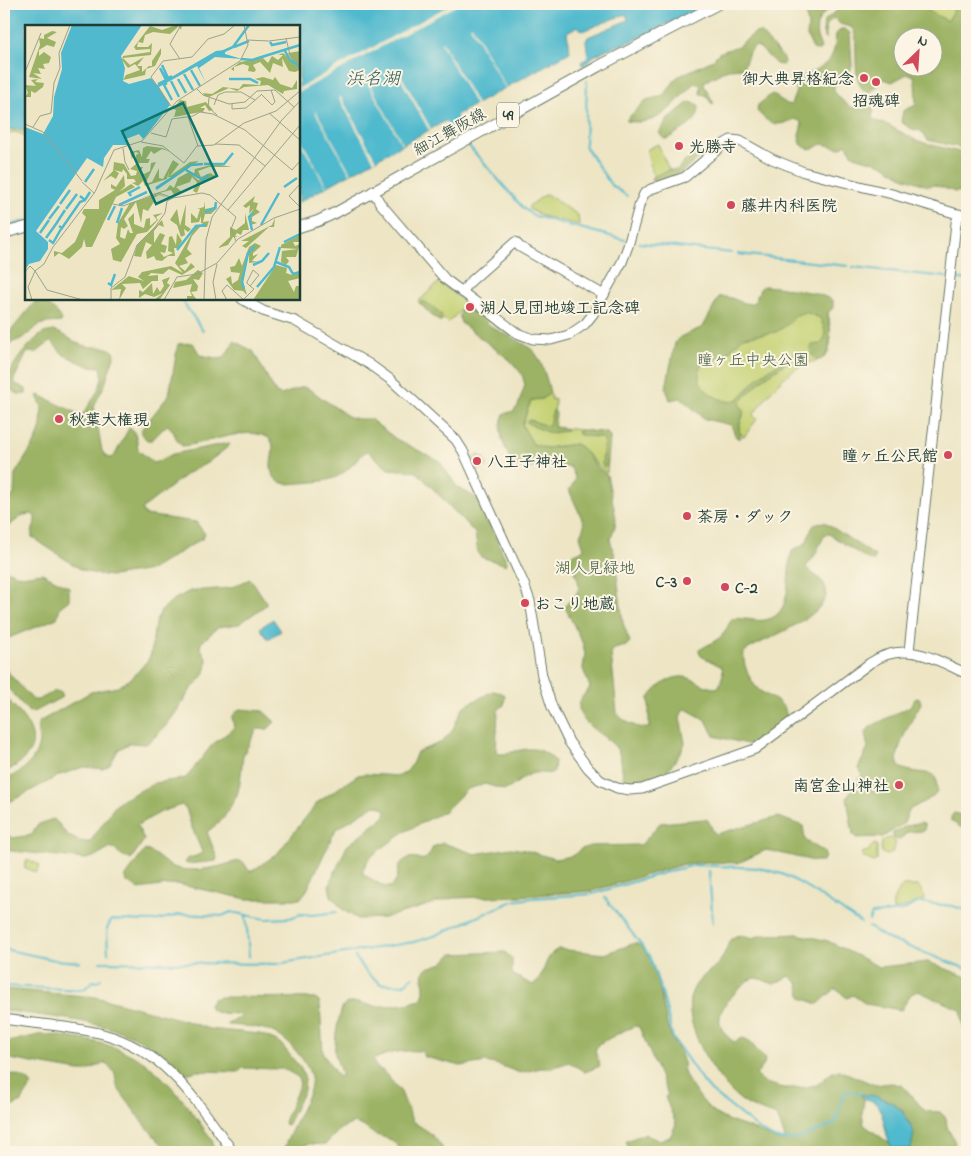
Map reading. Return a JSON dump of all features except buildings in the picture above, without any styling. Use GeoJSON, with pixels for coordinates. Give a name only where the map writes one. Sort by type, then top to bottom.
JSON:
{"type":"FeatureCollection","features":[{"type":"Feature","properties":{"kind":"main road","name":"細江舞阪線"},"geometry":{"type":"LineString","coordinates":[[300,227],[328,217],[596,68],[718,4]]}},
{"type":"Feature","properties":{"kind":"main road"},"geometry":{"type":"LineString","coordinates":[[4,233],[25,226]]}},
{"type":"Feature","properties":{"kind":"street"},"geometry":{"type":"LineString","coordinates":[[373,191],[380,203],[441,274],[517,333],[528,338],[542,340],[557,339],[580,328],[589,319],[624,257],[644,194],[651,189],[685,177],[727,141],[740,141],[772,159],[804,172],[892,194],[963,215],[956,223],[954,238],[909,652]]}},
{"type":"Feature","properties":{"kind":"street"},"geometry":{"type":"LineString","coordinates":[[462,292],[470,282],[516,242],[520,247],[604,295]]}},
{"type":"Feature","properties":{"kind":"street"},"geometry":{"type":"LineString","coordinates":[[244,300],[263,312],[295,321],[369,364],[391,380],[456,440],[466,456],[524,584],[530,602],[542,676],[552,707],[575,751],[595,776],[606,784],[624,790],[642,789],[748,753],[768,741],[876,659],[895,652],[925,655],[967,674]]}},
{"type":"Feature","properties":{"kind":"street"},"geometry":{"type":"LineString","coordinates":[[4,1019],[102,1034],[123,1041],[143,1051],[178,1078],[233,1152]]}},
{"type":"Feature","properties":{"kind":"green space"},"geometry":{"type":"Polygon","coordinates":[[[810,4],[836,4],[821,17],[817,26],[817,37],[821,48],[819,51],[813,49],[807,36],[808,25],[806,15],[810,4]]]}},
{"type":"Feature","properties":{"kind":"green space"},"geometry":{"type":"Polygon","coordinates":[[[842,4],[931,4],[928,11],[948,21],[957,4],[967,4],[967,149],[928,140],[921,131],[912,129],[901,122],[903,111],[916,105],[914,78],[944,78],[944,28],[894,28],[894,78],[900,78],[892,82],[884,79],[869,93],[863,90],[857,75],[854,31],[851,27],[840,24],[834,18],[827,25],[826,39],[823,33],[824,21],[840,8],[842,4]]]}},
{"type":"Feature","properties":{"kind":"green space"},"geometry":{"type":"Polygon","coordinates":[[[931,4],[957,4],[948,21],[928,11],[931,4]]]}},
{"type":"Feature","properties":{"kind":"green space"},"geometry":{"type":"Polygon","coordinates":[[[841,29],[850,33],[852,66],[850,71],[835,85],[835,93],[853,108],[857,105],[857,96],[859,94],[874,109],[872,117],[876,121],[888,125],[917,141],[967,154],[967,191],[955,192],[935,185],[928,186],[903,177],[882,164],[854,156],[846,144],[840,148],[822,144],[807,148],[801,144],[799,136],[802,124],[800,121],[795,119],[774,124],[766,120],[757,111],[758,105],[772,94],[791,105],[796,91],[794,82],[827,62],[834,50],[836,34],[841,29]]]}},
{"type":"Feature","properties":{"kind":"green space"},"geometry":{"type":"Polygon","coordinates":[[[760,32],[783,58],[784,63],[782,65],[776,64],[759,47],[755,46],[749,52],[743,68],[728,69],[704,82],[714,104],[706,95],[700,94],[701,85],[694,83],[673,106],[658,117],[649,121],[627,121],[646,100],[666,93],[677,77],[711,61],[719,53],[738,46],[755,33],[760,32]]]}},
{"type":"Feature","properties":{"kind":"green space"},"geometry":{"type":"Polygon","coordinates":[[[689,102],[697,104],[699,107],[697,117],[670,138],[664,139],[659,133],[668,119],[689,102]]]}},
{"type":"Feature","properties":{"kind":"green space"},"geometry":{"type":"Polygon","coordinates":[[[6,129],[25,131],[25,136],[15,132],[10,133],[4,143],[6,129]]]}},
{"type":"Feature","properties":{"kind":"green space"},"geometry":{"type":"Polygon","coordinates":[[[658,144],[669,170],[653,177],[647,152],[648,149],[658,144]]]}},
{"type":"Feature","properties":{"kind":"green space"},"geometry":{"type":"Polygon","coordinates":[[[708,148],[682,172],[655,182],[651,181],[652,177],[669,170],[677,170],[684,162],[708,148]]]}},
{"type":"Feature","properties":{"kind":"green space"},"geometry":{"type":"Polygon","coordinates":[[[546,194],[578,215],[579,225],[542,216],[529,209],[529,206],[546,194]]]}},
{"type":"Feature","properties":{"kind":"green space"},"geometry":{"type":"Polygon","coordinates":[[[439,282],[467,304],[448,323],[444,319],[440,322],[418,302],[439,282]]]}},
{"type":"Feature","properties":{"kind":"green space"},"geometry":{"type":"Polygon","coordinates":[[[761,287],[811,293],[833,301],[833,308],[828,313],[830,340],[824,357],[819,360],[813,356],[810,350],[811,345],[821,344],[825,331],[820,318],[805,312],[797,315],[776,332],[743,337],[726,355],[701,365],[699,379],[706,390],[717,398],[731,402],[738,399],[762,374],[797,352],[801,353],[765,377],[741,401],[740,405],[743,414],[739,425],[740,439],[736,437],[731,425],[705,419],[681,398],[670,400],[666,388],[675,343],[680,337],[703,327],[719,297],[728,297],[751,304],[755,301],[761,287]]]}},
{"type":"Feature","properties":{"kind":"green space"},"geometry":{"type":"Polygon","coordinates":[[[423,301],[442,315],[441,320],[438,320],[427,311],[420,303],[423,301]]]}},
{"type":"Feature","properties":{"kind":"green space"},"geometry":{"type":"Polygon","coordinates":[[[35,302],[51,307],[60,316],[61,322],[39,325],[23,338],[11,343],[4,352],[4,339],[35,302]]]}},
{"type":"Feature","properties":{"kind":"green space","name":"瞳ヶ丘中央公園"},"geometry":{"type":"Polygon","coordinates":[[[827,307],[830,324],[828,353],[820,360],[804,364],[793,370],[780,381],[753,415],[757,419],[744,437],[739,431],[743,415],[740,405],[731,406],[694,386],[688,364],[790,309],[827,307]]]}},
{"type":"Feature","properties":{"kind":"green space","name":"湖人見緑地"},"geometry":{"type":"Polygon","coordinates":[[[468,309],[475,312],[492,327],[527,346],[540,361],[550,393],[542,399],[531,400],[522,425],[533,444],[546,448],[576,444],[607,475],[616,518],[610,540],[614,552],[623,623],[630,642],[626,646],[614,649],[611,653],[617,713],[627,722],[641,728],[649,728],[649,698],[656,689],[671,679],[677,677],[689,678],[708,687],[719,687],[723,674],[722,667],[701,656],[699,650],[722,636],[733,619],[765,620],[781,610],[787,592],[792,551],[806,543],[814,525],[821,522],[826,523],[875,556],[874,561],[869,560],[829,534],[825,534],[815,555],[806,567],[825,586],[826,597],[820,607],[795,625],[744,652],[745,666],[754,684],[781,704],[786,714],[786,721],[756,744],[747,744],[714,736],[706,720],[684,708],[680,717],[685,743],[672,765],[655,781],[639,785],[625,784],[617,749],[585,721],[579,707],[581,699],[590,687],[583,669],[585,654],[583,644],[565,607],[576,594],[579,585],[570,559],[572,555],[584,548],[580,536],[584,526],[583,521],[569,490],[574,481],[574,476],[569,466],[560,468],[555,462],[528,468],[517,467],[513,464],[502,440],[501,428],[504,414],[514,411],[518,406],[525,385],[522,374],[510,360],[461,323],[459,316],[461,312],[468,309]]]}},
{"type":"Feature","properties":{"kind":"green space"},"geometry":{"type":"Polygon","coordinates":[[[53,331],[81,345],[106,348],[113,350],[115,353],[105,384],[94,406],[102,451],[107,457],[112,458],[115,455],[129,428],[135,435],[138,450],[154,463],[173,454],[229,443],[229,446],[207,463],[188,473],[143,508],[142,511],[145,515],[196,522],[205,534],[203,538],[151,570],[112,576],[95,574],[80,569],[32,537],[35,517],[32,514],[23,515],[4,530],[4,508],[14,494],[15,474],[36,441],[41,427],[42,406],[37,396],[39,395],[81,415],[94,397],[102,379],[101,367],[88,366],[64,355],[51,341],[36,353],[27,353],[14,379],[14,383],[26,389],[26,394],[19,394],[12,390],[9,383],[10,376],[17,360],[39,336],[53,331]]]}},
{"type":"Feature","properties":{"kind":"green space"},"geometry":{"type":"Polygon","coordinates":[[[234,341],[253,351],[276,393],[281,395],[303,387],[309,389],[349,417],[370,419],[396,439],[439,461],[458,488],[479,501],[507,562],[506,565],[481,557],[478,554],[475,533],[418,473],[388,469],[368,451],[336,477],[322,481],[287,484],[279,482],[273,475],[271,462],[273,444],[265,436],[246,433],[182,446],[172,429],[167,425],[152,440],[147,440],[141,434],[141,430],[169,395],[178,344],[193,343],[200,355],[221,359],[226,355],[234,341]]]}},
{"type":"Feature","properties":{"kind":"green space"},"geometry":{"type":"Polygon","coordinates":[[[550,393],[552,400],[555,399],[554,427],[607,433],[610,438],[607,473],[576,444],[546,448],[533,444],[522,426],[531,400],[542,399],[550,393]]]}},
{"type":"Feature","properties":{"kind":"green space"},"geometry":{"type":"Polygon","coordinates":[[[553,410],[556,413],[554,427],[566,429],[567,431],[549,433],[527,423],[530,420],[549,425],[553,410]]]}},
{"type":"Feature","properties":{"kind":"green space"},"geometry":{"type":"Polygon","coordinates":[[[581,430],[607,433],[610,438],[606,467],[604,468],[602,464],[604,440],[602,438],[580,435],[577,432],[581,430]]]}},
{"type":"Feature","properties":{"kind":"green space"},"geometry":{"type":"Polygon","coordinates":[[[480,455],[484,458],[487,466],[477,471],[470,458],[480,455]]]}},
{"type":"Feature","properties":{"kind":"green space"},"geometry":{"type":"Polygon","coordinates":[[[4,569],[21,576],[42,573],[69,587],[69,600],[60,607],[57,618],[4,640],[4,569]]]}},
{"type":"Feature","properties":{"kind":"green space"},"geometry":{"type":"Polygon","coordinates":[[[250,579],[266,602],[266,605],[239,624],[218,627],[201,643],[200,647],[207,659],[206,670],[202,678],[153,739],[146,744],[130,743],[118,750],[110,765],[103,769],[83,767],[60,775],[4,805],[4,781],[27,766],[38,749],[39,722],[91,692],[118,687],[133,677],[151,654],[155,623],[161,611],[171,601],[190,591],[230,588],[250,579]]]}},
{"type":"Feature","properties":{"kind":"green space"},"geometry":{"type":"Polygon","coordinates":[[[4,668],[33,700],[38,700],[56,691],[62,693],[62,697],[36,711],[29,712],[4,684],[4,668]]]}},
{"type":"Feature","properties":{"kind":"green space"},"geometry":{"type":"Polygon","coordinates":[[[493,691],[505,695],[504,705],[498,710],[496,752],[504,754],[531,749],[543,752],[555,761],[554,772],[530,774],[505,790],[485,784],[467,789],[445,811],[404,832],[370,857],[363,869],[364,875],[385,887],[391,887],[396,880],[399,865],[402,862],[410,858],[426,858],[433,847],[443,843],[475,854],[511,848],[555,859],[572,856],[581,849],[590,846],[641,845],[660,823],[704,819],[708,820],[716,834],[778,817],[803,826],[805,840],[824,852],[823,861],[814,861],[766,850],[738,863],[708,862],[684,864],[592,891],[453,898],[384,918],[358,919],[343,910],[331,896],[329,885],[347,846],[384,817],[386,812],[384,808],[375,805],[336,829],[307,890],[300,899],[247,899],[176,884],[138,889],[126,881],[126,876],[145,850],[153,853],[168,864],[182,869],[207,869],[240,861],[244,863],[249,871],[252,871],[277,854],[318,802],[358,775],[399,776],[403,774],[411,766],[417,752],[442,742],[452,731],[463,707],[493,691]]]}},
{"type":"Feature","properties":{"kind":"green space"},"geometry":{"type":"Polygon","coordinates":[[[4,695],[29,726],[32,745],[28,754],[19,763],[4,773],[4,695]]]}},
{"type":"Feature","properties":{"kind":"green space"},"geometry":{"type":"Polygon","coordinates":[[[916,698],[920,699],[921,703],[900,745],[897,762],[903,769],[934,775],[937,792],[934,796],[909,810],[904,823],[883,837],[856,838],[853,834],[847,798],[862,774],[858,768],[868,748],[865,734],[870,727],[909,707],[916,698]]]}},
{"type":"Feature","properties":{"kind":"green space"},"geometry":{"type":"Polygon","coordinates":[[[239,709],[263,711],[275,722],[268,729],[258,729],[256,731],[243,755],[237,795],[223,819],[207,832],[217,858],[216,861],[187,864],[184,862],[202,852],[186,808],[182,805],[163,811],[137,825],[144,840],[131,859],[126,858],[111,847],[86,859],[4,850],[4,833],[13,838],[32,835],[37,825],[53,819],[72,838],[90,842],[115,806],[122,800],[155,783],[186,778],[212,745],[234,728],[232,717],[239,709]]]}},
{"type":"Feature","properties":{"kind":"green space"},"geometry":{"type":"Polygon","coordinates":[[[954,813],[961,815],[963,824],[967,824],[967,831],[951,821],[954,813]]]}},
{"type":"Feature","properties":{"kind":"green space"},"geometry":{"type":"Polygon","coordinates":[[[921,823],[925,825],[924,831],[908,832],[899,840],[893,838],[893,833],[906,826],[921,823]]]}},
{"type":"Feature","properties":{"kind":"green space"},"geometry":{"type":"Polygon","coordinates":[[[889,838],[896,843],[892,853],[887,855],[882,853],[881,846],[884,840],[889,838]]]}},
{"type":"Feature","properties":{"kind":"green space"},"geometry":{"type":"Polygon","coordinates":[[[874,844],[877,845],[877,860],[873,862],[862,856],[862,853],[868,851],[874,844]]]}},
{"type":"Feature","properties":{"kind":"green space"},"geometry":{"type":"Polygon","coordinates":[[[27,860],[40,865],[36,873],[24,867],[27,860]]]}},
{"type":"Feature","properties":{"kind":"green space"},"geometry":{"type":"Polygon","coordinates":[[[903,886],[918,886],[925,899],[893,910],[895,897],[903,886]]]}},
{"type":"Feature","properties":{"kind":"green space"},"geometry":{"type":"Polygon","coordinates":[[[797,934],[828,941],[879,967],[928,962],[967,977],[967,1034],[961,1010],[918,991],[911,994],[901,1010],[866,1004],[853,995],[847,998],[835,989],[818,1004],[802,998],[798,983],[790,976],[774,984],[754,978],[743,985],[730,998],[720,1017],[722,1029],[727,1036],[734,1042],[743,1038],[748,1040],[765,1059],[764,1065],[756,1075],[765,1083],[784,1088],[817,1085],[831,1073],[839,1070],[875,1085],[892,1083],[903,1086],[925,1111],[940,1112],[946,1118],[947,1127],[954,1140],[957,1152],[866,1152],[837,1146],[830,1152],[630,1152],[626,1141],[644,1134],[660,1141],[670,1137],[676,1124],[665,1097],[668,1095],[639,1027],[635,1026],[598,1044],[595,1051],[600,1066],[585,1072],[569,1062],[552,1068],[541,1068],[520,1073],[486,1062],[461,1066],[425,1057],[422,1051],[403,1051],[384,1055],[373,1060],[376,1067],[383,1071],[401,1092],[412,1121],[430,1133],[445,1152],[403,1152],[392,1140],[374,1134],[363,1126],[354,1123],[340,1129],[326,1144],[308,1144],[294,1151],[289,1151],[285,1149],[285,1145],[311,1087],[309,1071],[295,1050],[276,1034],[260,1028],[227,1025],[227,1023],[239,1018],[239,1014],[218,1013],[211,1010],[209,1005],[213,999],[219,997],[315,998],[319,1001],[320,1005],[323,1053],[338,1077],[341,1076],[341,1073],[335,1053],[335,1042],[343,1006],[355,1002],[378,1006],[394,1005],[411,1003],[421,999],[424,992],[423,977],[425,969],[443,963],[451,954],[505,952],[512,959],[512,974],[533,985],[540,978],[549,957],[558,949],[605,954],[635,943],[643,948],[654,969],[670,1034],[681,1054],[684,1072],[694,1091],[718,1115],[772,1138],[784,1141],[785,1138],[777,1116],[745,1103],[718,1076],[701,1048],[695,1033],[690,1004],[692,992],[701,978],[720,961],[731,940],[736,936],[751,938],[764,935],[797,934]],[[861,1095],[864,1100],[862,1114],[864,1125],[896,1148],[912,1127],[903,1112],[893,1103],[861,1095]]]}},
{"type":"Feature","properties":{"kind":"green space"},"geometry":{"type":"Polygon","coordinates":[[[4,989],[96,997],[183,1020],[209,1029],[260,1034],[281,1044],[301,1069],[305,1079],[304,1090],[288,1124],[285,1125],[284,1122],[300,1084],[298,1077],[284,1069],[243,1068],[238,1072],[197,1071],[186,1074],[167,1056],[146,1043],[124,1033],[78,1021],[4,1010],[4,989]]]}},
{"type":"Feature","properties":{"kind":"green space"},"geometry":{"type":"Polygon","coordinates":[[[38,1035],[80,1039],[104,1044],[125,1052],[143,1062],[158,1074],[185,1103],[212,1140],[213,1152],[170,1152],[137,1115],[117,1087],[115,1074],[104,1063],[87,1071],[79,1071],[4,1058],[4,1043],[38,1035]]]}},
{"type":"Feature","properties":{"kind":"green space"},"geometry":{"type":"Polygon","coordinates":[[[4,1073],[24,1078],[32,1085],[21,1102],[4,1111],[4,1073]]]}},
{"type":"Feature","properties":{"kind":"water","name":"浜名湖"},"geometry":{"type":"Polygon","coordinates":[[[4,4],[708,4],[632,41],[607,49],[594,56],[584,65],[581,62],[588,58],[586,41],[588,37],[628,20],[626,14],[582,31],[578,26],[567,32],[570,52],[300,201],[300,25],[25,25],[25,130],[5,129],[4,132],[4,4]]]}},
{"type":"Feature","properties":{"kind":"water"},"geometry":{"type":"Polygon","coordinates":[[[273,619],[281,631],[268,639],[260,628],[273,619]]]}},
{"type":"Feature","properties":{"kind":"water"},"geometry":{"type":"Polygon","coordinates":[[[861,1094],[875,1096],[891,1102],[902,1111],[914,1132],[911,1149],[891,1146],[877,1105],[865,1099],[861,1094]]]}},
{"type":"Feature","properties":{"kind":"pier"},"geometry":{"type":"Polygon","coordinates":[[[452,4],[459,4],[300,91],[300,87],[452,4]]]}},
{"type":"Feature","properties":{"kind":"pier"},"geometry":{"type":"Polygon","coordinates":[[[470,26],[472,26],[506,88],[505,88],[470,26]]]}},
{"type":"Feature","properties":{"kind":"pier"},"geometry":{"type":"Polygon","coordinates":[[[442,42],[477,104],[475,105],[442,42]]]}},
{"type":"Feature","properties":{"kind":"pier"},"geometry":{"type":"Polygon","coordinates":[[[397,68],[431,129],[429,130],[395,69],[397,68]]]}},
{"type":"Feature","properties":{"kind":"pier"},"geometry":{"type":"Polygon","coordinates":[[[368,84],[403,144],[402,145],[368,84]]]}},
{"type":"Feature","properties":{"kind":"pier"},"geometry":{"type":"Polygon","coordinates":[[[341,97],[376,160],[374,161],[339,98],[341,97]]]}},
{"type":"Feature","properties":{"kind":"pier"},"geometry":{"type":"Polygon","coordinates":[[[315,112],[351,173],[350,174],[315,112]]]}},
{"type":"Feature","properties":{"kind":"pier"},"geometry":{"type":"Polygon","coordinates":[[[300,138],[327,187],[300,142],[300,138]]]}},
{"type":"Feature","properties":{"kind":"waterway"},"geometry":{"type":"LineString","coordinates":[[587,81],[585,146],[611,185],[627,196]]}},
{"type":"Feature","properties":{"kind":"waterway"},"geometry":{"type":"LineString","coordinates":[[443,103],[455,125]]}},
{"type":"Feature","properties":{"kind":"waterway"},"geometry":{"type":"LineString","coordinates":[[468,145],[524,209],[535,216],[625,240]]}},
{"type":"Feature","properties":{"kind":"waterway"},"geometry":{"type":"LineString","coordinates":[[4,227],[25,221]]}},
{"type":"Feature","properties":{"kind":"waterway"},"geometry":{"type":"LineString","coordinates":[[639,243],[732,253]]}},
{"type":"Feature","properties":{"kind":"waterway"},"geometry":{"type":"LineString","coordinates":[[738,254],[848,266]]}},
{"type":"Feature","properties":{"kind":"waterway"},"geometry":{"type":"LineString","coordinates":[[853,267],[946,277]]}},
{"type":"Feature","properties":{"kind":"waterway"},"geometry":{"type":"LineString","coordinates":[[954,278],[967,280]]}},
{"type":"Feature","properties":{"kind":"waterway"},"geometry":{"type":"LineString","coordinates":[[182,300],[203,331]]}},
{"type":"Feature","properties":{"kind":"waterway"},"geometry":{"type":"LineString","coordinates":[[100,962],[276,964],[414,942],[434,936],[513,901],[592,894],[696,865],[759,868],[782,874],[802,884],[861,923]]}},
{"type":"Feature","properties":{"kind":"waterway"},"geometry":{"type":"LineString","coordinates":[[709,871],[713,924]]}},
{"type":"Feature","properties":{"kind":"waterway"},"geometry":{"type":"LineString","coordinates":[[605,898],[649,955],[663,996],[673,1038],[711,1091],[760,1130],[782,1140],[798,1139],[834,1124],[842,1099],[847,1091],[861,1094]]}},
{"type":"Feature","properties":{"kind":"waterway"},"geometry":{"type":"LineString","coordinates":[[869,921],[872,914],[902,911],[919,902],[967,910]]}},
{"type":"Feature","properties":{"kind":"waterway"},"geometry":{"type":"LineString","coordinates":[[108,953],[107,929],[111,920],[154,921],[182,914],[222,916],[231,912],[266,919],[290,918],[301,914],[313,915],[337,912]]}},
{"type":"Feature","properties":{"kind":"waterway"},"geometry":{"type":"LineString","coordinates":[[246,915],[249,957]]}},
{"type":"Feature","properties":{"kind":"waterway"},"geometry":{"type":"LineString","coordinates":[[869,927],[888,939],[967,969]]}},
{"type":"Feature","properties":{"kind":"waterway"},"geometry":{"type":"LineString","coordinates":[[4,949],[55,960],[80,962]]}},
{"type":"Feature","properties":{"kind":"waterway"},"geometry":{"type":"LineString","coordinates":[[355,957],[367,973],[381,984],[403,985],[413,977]]}},
{"type":"Feature","properties":{"kind":"waterway"},"geometry":{"type":"LineString","coordinates":[[4,986],[83,990],[93,981],[96,982],[101,979]]}},
{"type":"Feature","properties":{"kind":"place","name":"御大典昇格紀念"},"geometry":{"type":"Point","coordinates":[864,78]}},
{"type":"Feature","properties":{"kind":"place","name":"招魂碑"},"geometry":{"type":"Point","coordinates":[876,82]}},
{"type":"Feature","properties":{"kind":"place","name":"光勝寺"},"geometry":{"type":"Point","coordinates":[679,146]}},
{"type":"Feature","properties":{"kind":"place","name":"藤井内科医院"},"geometry":{"type":"Point","coordinates":[731,205]}},
{"type":"Feature","properties":{"kind":"place","name":"湖人見団地竣工記念碑"},"geometry":{"type":"Point","coordinates":[470,307]}},
{"type":"Feature","properties":{"kind":"place","name":"秋葉大権現"},"geometry":{"type":"Point","coordinates":[59,419]}},
{"type":"Feature","properties":{"kind":"place","name":"瞳ヶ丘公民館"},"geometry":{"type":"Point","coordinates":[948,455]}},
{"type":"Feature","properties":{"kind":"place","name":"八王子神社"},"geometry":{"type":"Point","coordinates":[477,461]}},
{"type":"Feature","properties":{"kind":"place","name":"茶房・ダック"},"geometry":{"type":"Point","coordinates":[687,516]}},
{"type":"Feature","properties":{"kind":"place","name":"C-3"},"geometry":{"type":"Point","coordinates":[687,581]}},
{"type":"Feature","properties":{"kind":"place","name":"C-2"},"geometry":{"type":"Point","coordinates":[725,587]}},
{"type":"Feature","properties":{"kind":"place","name":"おこり地蔵"},"geometry":{"type":"Point","coordinates":[525,603]}},
{"type":"Feature","properties":{"kind":"place","name":"南宮金山神社"},"geometry":{"type":"Point","coordinates":[899,785]}}]}
